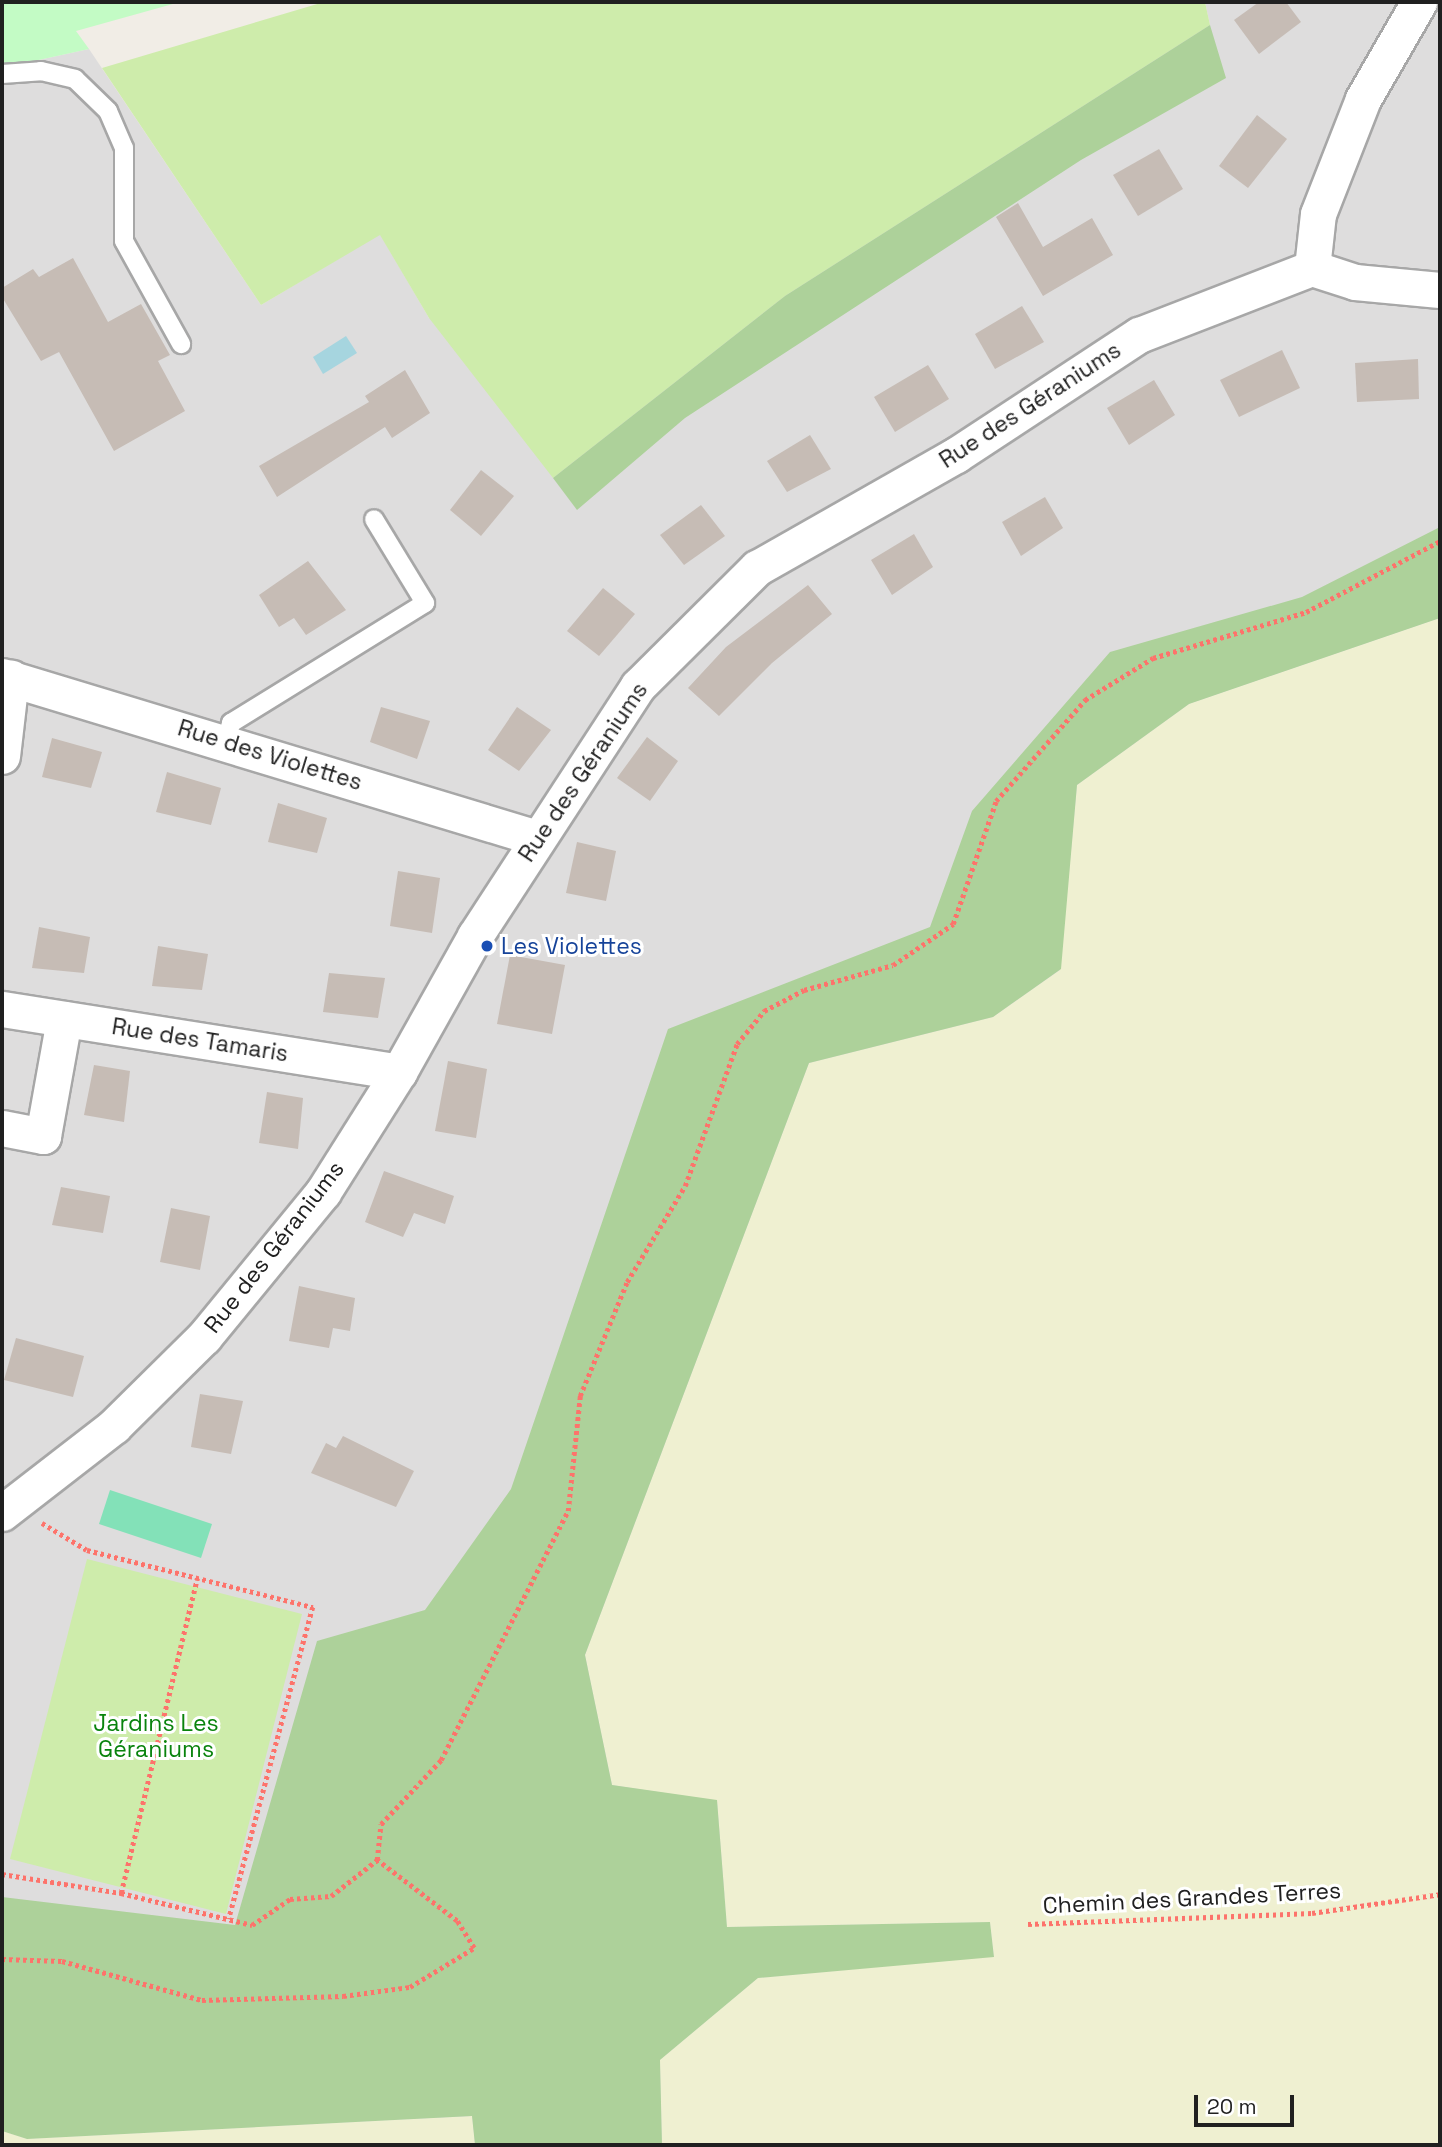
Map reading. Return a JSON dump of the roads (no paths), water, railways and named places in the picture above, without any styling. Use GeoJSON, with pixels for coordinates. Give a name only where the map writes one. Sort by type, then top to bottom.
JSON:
{"type":"FeatureCollection","features":[{"type":"Feature","properties":{"kind":"street"},"geometry":{"type":"LineString","coordinates":[[1419,2],[1363,99],[1318,214],[1312,268],[1355,282],[1440,289]]}},
{"type":"Feature","properties":{"kind":"street","name":"Rue des Géraniums"},"geometry":{"type":"LineString","coordinates":[[11,1506],[114,1426],[204,1337],[323,1192],[399,1072],[537,838],[638,686],[757,568],[956,455],[1139,335],[1312,268]]}},
{"type":"Feature","properties":{"kind":"street"},"geometry":{"type":"LineString","coordinates":[[2,755],[7,677]]}},
{"type":"Feature","properties":{"kind":"street","name":"Rue des Violettes"},"geometry":{"type":"LineString","coordinates":[[7,677],[226,741],[537,838]]}},
{"type":"Feature","properties":{"kind":"street","name":"Rue des Tamaris"},"geometry":{"type":"LineString","coordinates":[[2,1009],[399,1072]]}},
{"type":"Feature","properties":{"kind":"street"},"geometry":{"type":"LineString","coordinates":[[2,1128],[43,1136],[64,1019]]}},
{"type":"Feature","properties":{"kind":"lane"},"geometry":{"type":"LineString","coordinates":[[2,74],[41,71],[75,79],[108,111],[124,148],[124,241],[181,344]]}},
{"type":"Feature","properties":{"kind":"lane"},"geometry":{"type":"LineString","coordinates":[[226,741],[231,723],[425,603],[374,519]]}},
{"type":"Feature","properties":{"kind":"water"},"geometry":{"type":"Polygon","coordinates":[[[346,336],[357,353],[323,374],[313,357],[346,336]]]}},
{"type":"Feature","properties":{"kind":"place","name":"Les Violettes"},"geometry":{"type":"Point","coordinates":[487,946]}},
{"type":"Feature","properties":{"kind":"park label","name":"Jardins Les Géraniums"},"geometry":{"type":"Point","coordinates":[156,1736]}}]}
